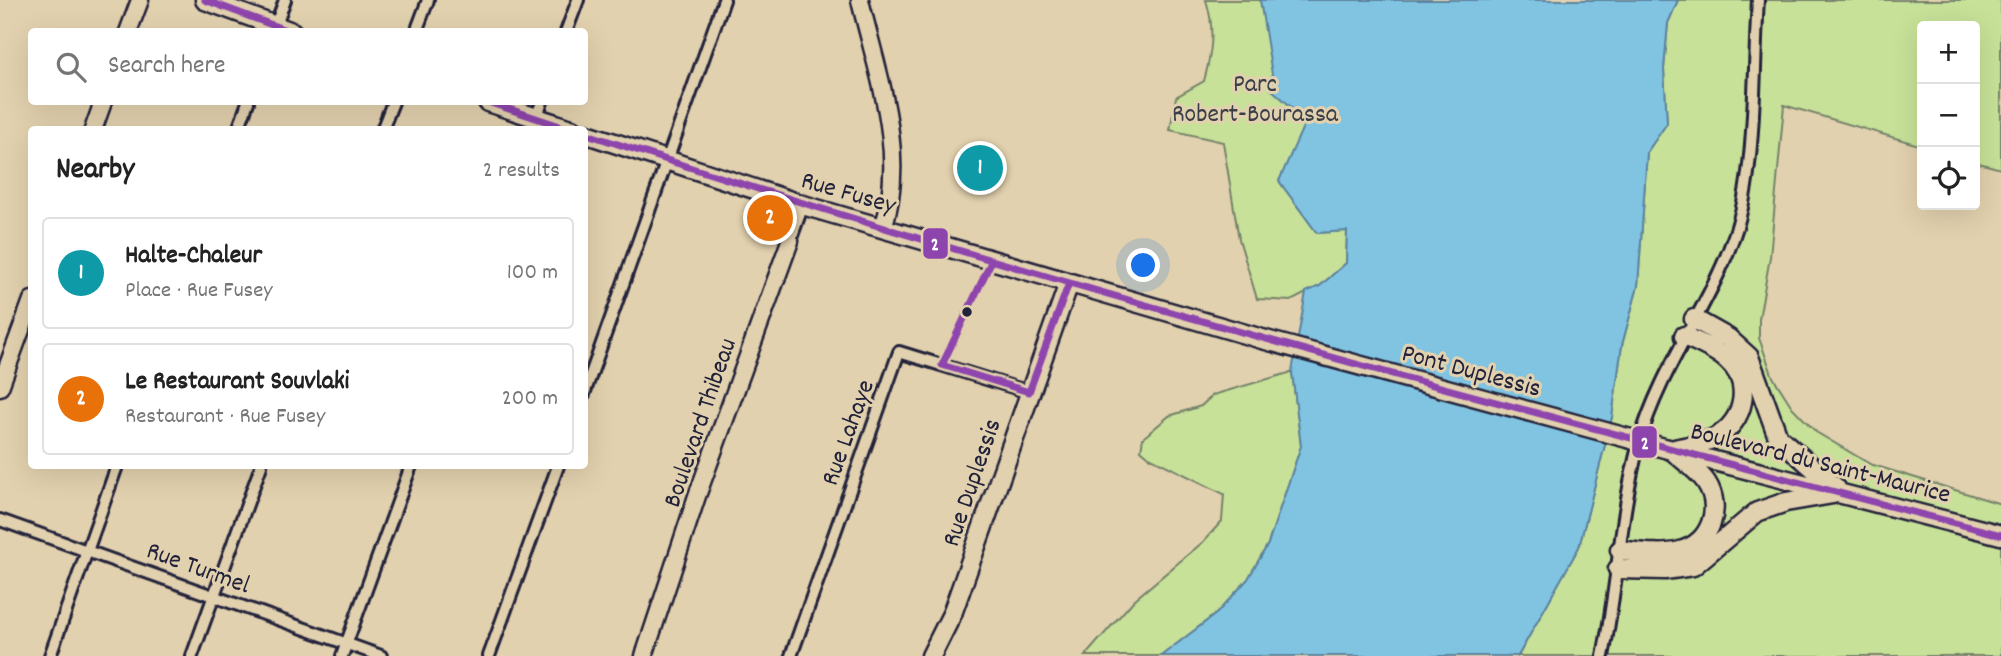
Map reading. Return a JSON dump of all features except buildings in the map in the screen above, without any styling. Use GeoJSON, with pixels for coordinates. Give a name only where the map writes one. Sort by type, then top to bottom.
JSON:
{"type":"FeatureCollection","features":[{"type":"Feature","properties":{"kind":"main road"},"geometry":{"type":"LineString","coordinates":[[205,0],[278,28]]}},
{"type":"Feature","properties":{"kind":"main road"},"geometry":{"type":"LineString","coordinates":[[498,105],[563,126]]}},
{"type":"Feature","properties":{"kind":"main road","name":"Rue Fusey"},"geometry":{"type":"LineString","coordinates":[[588,134],[803,205],[1262,339]]}},
{"type":"Feature","properties":{"kind":"main road","name":"Rue Duplessis"},"geometry":{"type":"LineString","coordinates":[[931,656],[952,614],[1069,283]]}},
{"type":"Feature","properties":{"kind":"main road"},"geometry":{"type":"LineString","coordinates":[[1694,319],[1728,338],[1749,357],[1778,437],[1842,492]]}},
{"type":"Feature","properties":{"kind":"main road"},"geometry":{"type":"LineString","coordinates":[[1670,450],[1720,435],[1734,421],[1744,398],[1740,378],[1728,361],[1684,336]]}},
{"type":"Feature","properties":{"kind":"main road","name":"Pont Duplessis"},"geometry":{"type":"LineString","coordinates":[[1262,339],[1670,450]]}},
{"type":"Feature","properties":{"kind":"main road"},"geometry":{"type":"LineString","coordinates":[[1620,550],[1679,552],[1695,544],[1710,528],[1714,508],[1710,489],[1703,479],[1670,450]]}},
{"type":"Feature","properties":{"kind":"main road","name":"Boulevard du Saint-Maurice"},"geometry":{"type":"LineString","coordinates":[[1670,450],[1842,492],[2001,535]]}},
{"type":"Feature","properties":{"kind":"main road"},"geometry":{"type":"LineString","coordinates":[[1619,569],[1665,570],[1693,566],[1709,556],[1735,528],[1757,512],[1786,502],[1842,492]]}},
{"type":"Feature","properties":{"kind":"street"},"geometry":{"type":"LineString","coordinates":[[130,28],[140,0]]}},
{"type":"Feature","properties":{"kind":"street"},"geometry":{"type":"LineString","coordinates":[[281,28],[285,0]]}},
{"type":"Feature","properties":{"kind":"street"},"geometry":{"type":"LineString","coordinates":[[418,28],[428,0]]}},
{"type":"Feature","properties":{"kind":"street"},"geometry":{"type":"LineString","coordinates":[[568,28],[578,0]]}},
{"type":"Feature","properties":{"kind":"street"},"geometry":{"type":"LineString","coordinates":[[588,383],[670,160],[724,0]]}},
{"type":"Feature","properties":{"kind":"street"},"geometry":{"type":"LineString","coordinates":[[860,0],[892,154],[893,194],[883,228]]}},
{"type":"Feature","properties":{"kind":"street"},"geometry":{"type":"LineString","coordinates":[[1603,656],[1619,569],[1623,512],[1639,442],[1656,392],[1730,247],[1745,194],[1758,0]]}},
{"type":"Feature","properties":{"kind":"street"},"geometry":{"type":"LineString","coordinates":[[94,126],[102,105]]}},
{"type":"Feature","properties":{"kind":"street"},"geometry":{"type":"LineString","coordinates":[[239,126],[247,105]]}},
{"type":"Feature","properties":{"kind":"street"},"geometry":{"type":"LineString","coordinates":[[384,126],[392,105]]}},
{"type":"Feature","properties":{"kind":"street","name":"Boulevard Thibeau"},"geometry":{"type":"LineString","coordinates":[[644,656],[697,496],[803,205]]}},
{"type":"Feature","properties":{"kind":"street"},"geometry":{"type":"LineString","coordinates":[[0,387],[28,311]]}},
{"type":"Feature","properties":{"kind":"street","name":"Rue Lahaye"},"geometry":{"type":"LineString","coordinates":[[791,656],[899,352],[1029,392]]}},
{"type":"Feature","properties":{"kind":"street"},"geometry":{"type":"LineString","coordinates":[[50,656],[116,469]]}},
{"type":"Feature","properties":{"kind":"street"},"geometry":{"type":"LineString","coordinates":[[192,656],[260,469]]}},
{"type":"Feature","properties":{"kind":"street"},"geometry":{"type":"LineString","coordinates":[[342,656],[410,469]]}},
{"type":"Feature","properties":{"kind":"street"},"geometry":{"type":"LineString","coordinates":[[489,656],[557,469]]}},
{"type":"Feature","properties":{"kind":"street","name":"Rue Turmel"},"geometry":{"type":"LineString","coordinates":[[0,520],[381,656]]}},
{"type":"Feature","properties":{"kind":"green space","name":"Parc Robert-Bourassa"},"geometry":{"type":"Polygon","coordinates":[[[1206,0],[1285,0],[1319,129],[1279,181],[1317,233],[1347,231],[1346,263],[1320,286],[1291,301],[1257,299],[1239,239],[1223,142],[1170,130],[1176,97],[1204,81],[1211,40],[1211,21],[1206,0]]]}},
{"type":"Feature","properties":{"kind":"green space"},"geometry":{"type":"Polygon","coordinates":[[[1678,0],[2001,0],[2001,169],[1980,163],[1980,21],[1917,21],[1917,145],[1784,105],[1770,257],[1759,319],[1759,338],[1773,377],[1792,407],[1816,432],[1870,464],[2001,504],[2001,656],[1518,656],[1579,547],[1612,417],[1622,345],[1638,286],[1647,152],[1667,123],[1664,69],[1668,23],[1678,0]]]}},
{"type":"Feature","properties":{"kind":"green space"},"geometry":{"type":"Polygon","coordinates":[[[1292,372],[1301,446],[1268,544],[1248,579],[1217,613],[1161,656],[1085,656],[1134,600],[1203,542],[1222,521],[1224,494],[1149,457],[1141,450],[1143,438],[1169,416],[1201,406],[1213,395],[1292,372]]]}},
{"type":"Feature","properties":{"kind":"water"},"geometry":{"type":"Polygon","coordinates":[[[1260,0],[1678,0],[1668,23],[1664,69],[1667,123],[1647,152],[1638,286],[1622,345],[1612,417],[1579,547],[1518,656],[1161,656],[1217,613],[1248,579],[1268,544],[1301,446],[1292,372],[1306,292],[1320,286],[1346,263],[1347,231],[1317,233],[1279,181],[1306,120],[1270,88],[1272,74],[1260,0]]]}},
{"type":"Feature","properties":{"kind":"transit line","name":"2"},"geometry":{"type":"LineString","coordinates":[[205,0],[280,28]]}},
{"type":"Feature","properties":{"kind":"transit line","name":"2"},"geometry":{"type":"LineString","coordinates":[[497,105],[560,126]]}},
{"type":"Feature","properties":{"kind":"transit line","name":"2"},"geometry":{"type":"LineString","coordinates":[[588,134],[936,243],[1290,346],[2001,535]]}},
{"type":"Feature","properties":{"kind":"transit line","name":"2"},"geometry":{"type":"LineString","coordinates":[[992,260],[942,365],[1029,392],[1069,283]]}},
{"type":"Feature","properties":{"kind":"place","name":"Halte-Chaleur"},"geometry":{"type":"Point","coordinates":[980,168]}},
{"type":"Feature","properties":{"kind":"place","name":"Le Restaurant Souvlaki"},"geometry":{"type":"Point","coordinates":[770,218]}}]}
